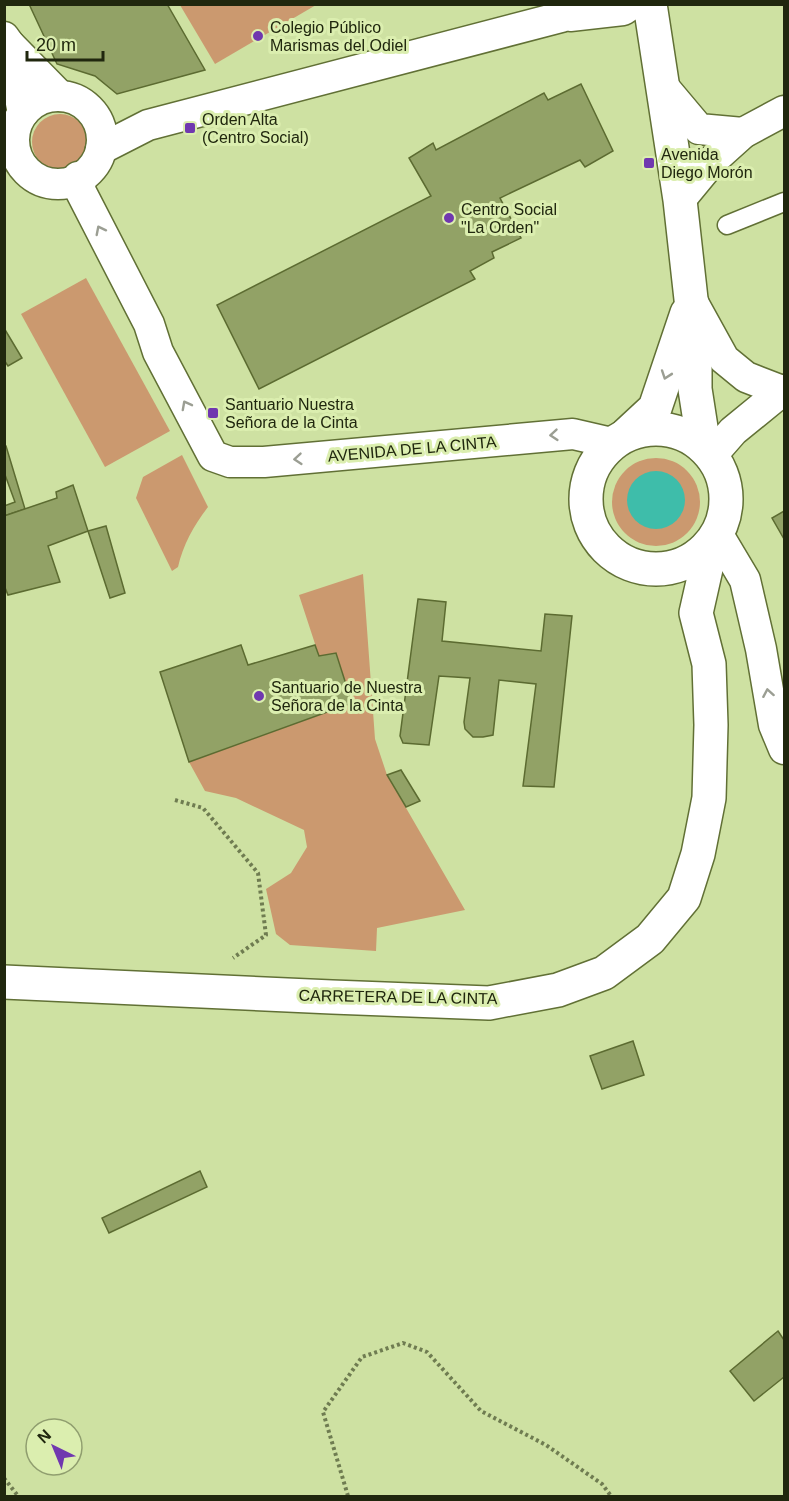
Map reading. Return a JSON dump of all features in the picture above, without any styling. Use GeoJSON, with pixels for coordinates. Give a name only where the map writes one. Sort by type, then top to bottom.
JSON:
{"type":"FeatureCollection","features":[{"type":"Feature","properties":{"kind":"main road"},"geometry":{"type":"LineString","coordinates":[[642,6],[654,42],[680,200],[691,299],[696,319],[695,389],[708,451]]}},
{"type":"Feature","properties":{"kind":"main road"},"geometry":{"type":"LineString","coordinates":[[619,438],[648,428],[670,429],[693,438],[708,451],[722,473],[726,493],[725,514],[715,537],[695,558],[674,567],[650,569],[625,563],[604,548],[591,529],[585,507],[586,484],[597,465],[619,438],[655,408],[691,299]]}},
{"type":"Feature","properties":{"kind":"main road","name":"CARRETERA DE LA CINTA"},"geometry":{"type":"LineString","coordinates":[[4,982],[489,1003],[558,990],[604,972],[650,939],[684,898],[698,854],[709,798],[711,725],[709,664],[696,613],[715,537]]}},
{"type":"Feature","properties":{"kind":"main road"},"geometry":{"type":"LineString","coordinates":[[650,569],[696,613]]}},
{"type":"Feature","properties":{"kind":"street"},"geometry":{"type":"LineString","coordinates":[[101,149],[147,125],[561,16],[592,4]]}},
{"type":"Feature","properties":{"kind":"street"},"geometry":{"type":"LineString","coordinates":[[561,16],[642,6]]}},
{"type":"Feature","properties":{"kind":"street"},"geometry":{"type":"LineString","coordinates":[[7,40],[60,96]]}},
{"type":"Feature","properties":{"kind":"street"},"geometry":{"type":"LineString","coordinates":[[7,40],[12,132],[18,160],[27,172],[39,180],[54,184],[69,183],[94,165],[101,149],[102,133],[96,117],[76,99],[60,96],[34,102],[12,132]]}},
{"type":"Feature","properties":{"kind":"street"},"geometry":{"type":"LineString","coordinates":[[662,86],[699,129],[743,133]]}},
{"type":"Feature","properties":{"kind":"street"},"geometry":{"type":"LineString","coordinates":[[680,200],[713,160],[743,133],[784,111]]}},
{"type":"Feature","properties":{"kind":"street"},"geometry":{"type":"LineString","coordinates":[[96,117],[112,123],[147,125]]}},
{"type":"Feature","properties":{"kind":"street"},"geometry":{"type":"LineString","coordinates":[[674,160],[699,129]]}},
{"type":"Feature","properties":{"kind":"street"},"geometry":{"type":"LineString","coordinates":[[674,160],[713,160]]}},
{"type":"Feature","properties":{"kind":"street","name":"AVENIDA DE LA CINTA"},"geometry":{"type":"LineString","coordinates":[[78,177],[81,192],[149,324],[158,352],[213,456],[230,462],[264,462],[573,434],[619,438]]}},
{"type":"Feature","properties":{"kind":"street"},"geometry":{"type":"LineString","coordinates":[[727,225],[784,203]]}},
{"type":"Feature","properties":{"kind":"street"},"geometry":{"type":"LineString","coordinates":[[691,299],[724,359],[746,377],[783,390]]}},
{"type":"Feature","properties":{"kind":"street"},"geometry":{"type":"LineString","coordinates":[[708,451],[783,390]]}},
{"type":"Feature","properties":{"kind":"street"},"geometry":{"type":"LineString","coordinates":[[715,537],[745,580],[761,649],[774,725],[784,749]]}},
{"type":"Feature","properties":{"kind":"path"},"geometry":{"type":"LineString","coordinates":[[175,800],[203,808],[258,873],[266,935],[233,958]]}},
{"type":"Feature","properties":{"kind":"path"},"geometry":{"type":"LineString","coordinates":[[348,1497],[323,1412],[362,1358],[403,1343],[427,1352],[481,1412],[546,1445],[602,1484],[611,1497]]}},
{"type":"Feature","properties":{"kind":"path"},"geometry":{"type":"LineString","coordinates":[[4,1478],[18,1497]]}},
{"type":"Feature","properties":{"kind":"shaded area"},"geometry":{"type":"Polygon","coordinates":[[[180,5],[316,5],[215,64],[180,5]]]}},
{"type":"Feature","properties":{"kind":"shaded area"},"geometry":{"type":"Polygon","coordinates":[[[55,114],[65,114],[80,122],[86,131],[88,142],[86,153],[80,162],[65,170],[55,170],[44,165],[37,158],[32,147],[32,137],[37,126],[44,119],[55,114]]]}},
{"type":"Feature","properties":{"kind":"shaded area"},"geometry":{"type":"Polygon","coordinates":[[[86,278],[170,431],[105,467],[21,314],[86,278]]]}},
{"type":"Feature","properties":{"kind":"shaded area"},"geometry":{"type":"Polygon","coordinates":[[[182,455],[208,507],[190,536],[178,567],[172,571],[136,498],[143,477],[182,455]]]}},
{"type":"Feature","properties":{"kind":"shaded area"},"geometry":{"type":"Polygon","coordinates":[[[656,458],[681,465],[693,477],[700,502],[693,527],[681,539],[656,546],[631,539],[619,527],[612,502],[619,477],[631,465],[656,458]]]}},
{"type":"Feature","properties":{"kind":"shaded area"},"geometry":{"type":"Polygon","coordinates":[[[363,574],[375,739],[387,775],[465,910],[377,928],[376,951],[290,945],[276,934],[266,889],[291,873],[307,847],[304,830],[236,798],[205,791],[189,762],[352,703],[336,654],[319,656],[299,595],[363,574]]]}},
{"type":"Feature","properties":{"kind":"water"},"geometry":{"type":"Polygon","coordinates":[[[650,471],[662,471],[677,479],[685,494],[685,506],[677,521],[662,529],[650,529],[635,521],[627,506],[627,494],[635,479],[650,471]]]}},
{"type":"Feature","properties":{"kind":"building"},"geometry":{"type":"Polygon","coordinates":[[[29,4],[167,4],[205,70],[117,94],[95,76],[57,64],[29,4]]]}},
{"type":"Feature","properties":{"kind":"building","name":"Centro Social \"La Orden\""},"geometry":{"type":"Polygon","coordinates":[[[581,84],[613,151],[585,167],[580,160],[500,198],[521,238],[492,252],[494,258],[470,271],[475,279],[259,389],[217,305],[431,196],[409,158],[433,143],[436,150],[544,93],[548,100],[581,84]]]}},
{"type":"Feature","properties":{"kind":"building"},"geometry":{"type":"Polygon","coordinates":[[[4,328],[22,358],[8,366],[4,360],[4,328]]]}},
{"type":"Feature","properties":{"kind":"building"},"geometry":{"type":"Polygon","coordinates":[[[4,446],[6,446],[25,509],[4,516],[4,506],[15,502],[4,472],[4,446]]]}},
{"type":"Feature","properties":{"kind":"building"},"geometry":{"type":"Polygon","coordinates":[[[73,485],[88,531],[48,546],[60,582],[8,595],[4,585],[4,516],[57,498],[56,492],[73,485]]]}},
{"type":"Feature","properties":{"kind":"building"},"geometry":{"type":"Polygon","coordinates":[[[784,511],[784,539],[772,518],[784,511]]]}},
{"type":"Feature","properties":{"kind":"building"},"geometry":{"type":"Polygon","coordinates":[[[106,526],[125,593],[110,598],[88,531],[106,526]]]}},
{"type":"Feature","properties":{"kind":"building"},"geometry":{"type":"Polygon","coordinates":[[[418,599],[446,602],[442,641],[541,651],[545,614],[572,616],[554,787],[523,786],[536,684],[499,680],[493,735],[473,737],[465,729],[464,722],[470,678],[439,676],[429,745],[403,743],[400,736],[418,599]]]}},
{"type":"Feature","properties":{"kind":"building","name":"Santuario de Nuestra Señora de la Cinta"},"geometry":{"type":"Polygon","coordinates":[[[241,645],[248,665],[315,645],[319,656],[336,653],[352,703],[189,762],[160,672],[241,645]]]}},
{"type":"Feature","properties":{"kind":"building"},"geometry":{"type":"Polygon","coordinates":[[[401,770],[420,801],[406,807],[387,775],[401,770]]]}},
{"type":"Feature","properties":{"kind":"building"},"geometry":{"type":"Polygon","coordinates":[[[633,1041],[644,1075],[602,1089],[590,1056],[633,1041]]]}},
{"type":"Feature","properties":{"kind":"building"},"geometry":{"type":"Polygon","coordinates":[[[200,1171],[207,1187],[109,1233],[102,1218],[200,1171]]]}},
{"type":"Feature","properties":{"kind":"building"},"geometry":{"type":"Polygon","coordinates":[[[778,1331],[784,1340],[784,1377],[754,1401],[730,1371],[778,1331]]]}},
{"type":"Feature","properties":{"kind":"place","name":"Colegio Público Marismas del Odiel"},"geometry":{"type":"Point","coordinates":[258,36]}},
{"type":"Feature","properties":{"kind":"place","name":"Orden Alta (Centro Social)"},"geometry":{"type":"Point","coordinates":[190,128]}},
{"type":"Feature","properties":{"kind":"place","name":"Avenida Diego Morón"},"geometry":{"type":"Point","coordinates":[649,163]}},
{"type":"Feature","properties":{"kind":"place","name":"Centro Social \"La Orden\""},"geometry":{"type":"Point","coordinates":[449,218]}},
{"type":"Feature","properties":{"kind":"place","name":"Santuario Nuestra Señora de la Cinta"},"geometry":{"type":"Point","coordinates":[213,413]}},
{"type":"Feature","properties":{"kind":"place","name":"Santuario de Nuestra Señora de la Cinta"},"geometry":{"type":"Point","coordinates":[259,696]}}]}
